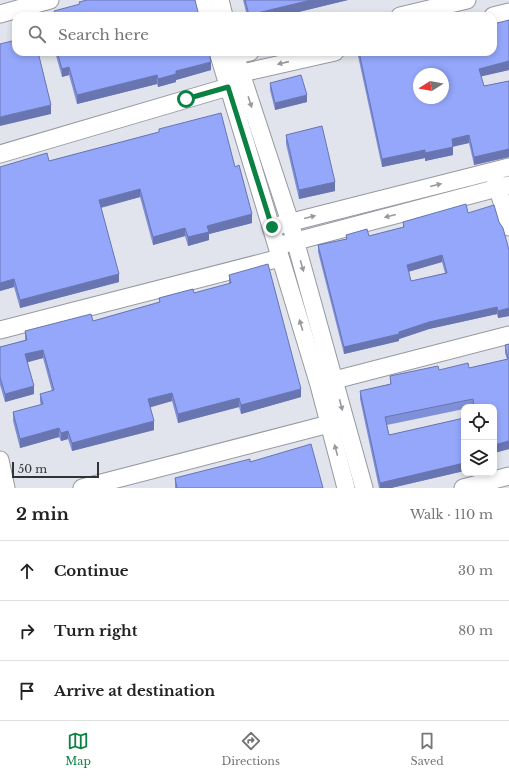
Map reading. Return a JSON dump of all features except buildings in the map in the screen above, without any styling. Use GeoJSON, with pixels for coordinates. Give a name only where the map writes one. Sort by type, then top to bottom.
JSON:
{"type":"FeatureCollection","features":[{"type":"Feature","properties":{"kind":"lane"},"geometry":{"type":"LineString","coordinates":[[0,14],[50,0]]}},
{"type":"Feature","properties":{"kind":"lane"},"geometry":{"type":"LineString","coordinates":[[203,0],[207,12]]}},
{"type":"Feature","properties":{"kind":"lane"},"geometry":{"type":"LineString","coordinates":[[220,0],[223,12]]}},
{"type":"Feature","properties":{"kind":"lane"},"geometry":{"type":"LineString","coordinates":[[417,12],[467,0]]}},
{"type":"Feature","properties":{"kind":"lane"},"geometry":{"type":"LineString","coordinates":[[497,15],[509,12]]}},
{"type":"Feature","properties":{"kind":"lane"},"geometry":{"type":"LineString","coordinates":[[231,56],[231,79],[279,252],[364,488]]}},
{"type":"Feature","properties":{"kind":"lane"},"geometry":{"type":"LineString","coordinates":[[0,154],[231,79],[320,56]]}},
{"type":"Feature","properties":{"kind":"lane"},"geometry":{"type":"LineString","coordinates":[[231,79],[290,222],[327,382],[329,424],[346,488]]}},
{"type":"Feature","properties":{"kind":"lane"},"geometry":{"type":"LineString","coordinates":[[272,227],[504,170],[504,187],[509,227]]}},
{"type":"Feature","properties":{"kind":"lane"},"geometry":{"type":"LineString","coordinates":[[0,330],[279,252],[295,241],[504,187]]}},
{"type":"Feature","properties":{"kind":"lane"},"geometry":{"type":"LineString","coordinates":[[327,382],[509,335]]}},
{"type":"Feature","properties":{"kind":"lane"},"geometry":{"type":"LineString","coordinates":[[82,488],[329,424]]}},
{"type":"Feature","properties":{"kind":"lane"},"geometry":{"type":"LineString","coordinates":[[0,460],[6,488]]}},
{"type":"Feature","properties":{"kind":"lane"},"geometry":{"type":"LineString","coordinates":[[463,488],[509,476]]}},
{"type":"Feature","properties":{"kind":"route"},"geometry":{"type":"LineString","coordinates":[[186,99],[228,87],[272,227]]}}]}
